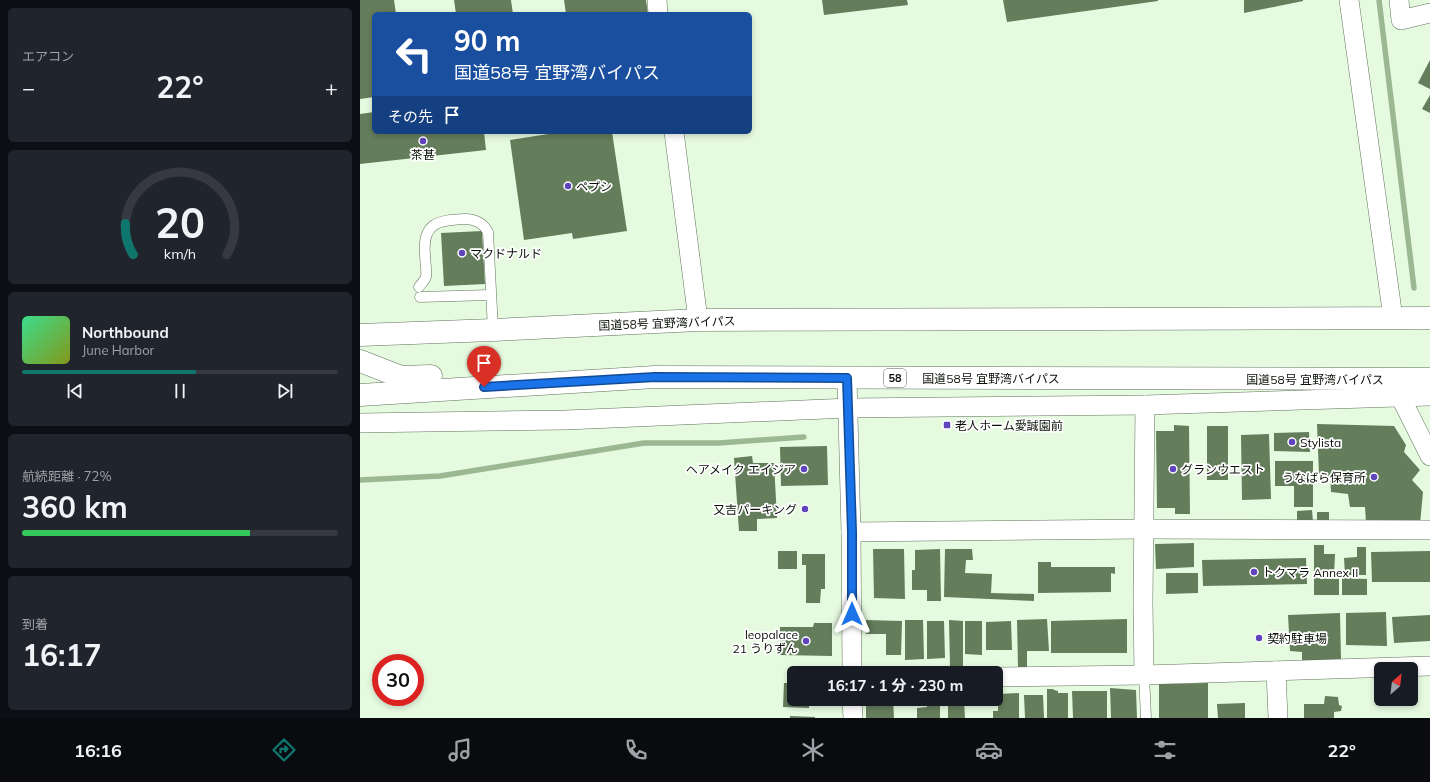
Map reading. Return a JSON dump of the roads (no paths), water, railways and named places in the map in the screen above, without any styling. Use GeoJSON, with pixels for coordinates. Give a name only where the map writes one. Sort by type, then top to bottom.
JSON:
{"type":"FeatureCollection","features":[{"type":"Feature","properties":{"kind":"highway","name":"国道58号 宜野湾バイパス"},"geometry":{"type":"LineString","coordinates":[[360,335],[698,320],[1430,318]]}},
{"type":"Feature","properties":{"kind":"highway"},"geometry":{"type":"LineString","coordinates":[[360,361],[401,377],[423,376],[566,379],[655,377]]}},
{"type":"Feature","properties":{"kind":"highway","name":"国道58号 宜野湾バイパス"},"geometry":{"type":"LineString","coordinates":[[360,395],[655,377],[1430,379]]}},
{"type":"Feature","properties":{"kind":"street"},"geometry":{"type":"LineString","coordinates":[[657,0],[658,12]]}},
{"type":"Feature","properties":{"kind":"street"},"geometry":{"type":"LineString","coordinates":[[1349,0],[1393,318]]}},
{"type":"Feature","properties":{"kind":"street"},"geometry":{"type":"LineString","coordinates":[[1399,0],[1402,20],[1430,13]]}},
{"type":"Feature","properties":{"kind":"street"},"geometry":{"type":"LineString","coordinates":[[674,134],[698,320]]}},
{"type":"Feature","properties":{"kind":"street"},"geometry":{"type":"LineString","coordinates":[[847,378],[852,532],[852,666]]}},
{"type":"Feature","properties":{"kind":"street"},"geometry":{"type":"LineString","coordinates":[[360,423],[566,420],[849,408],[1145,405],[1430,396]]}},
{"type":"Feature","properties":{"kind":"street"},"geometry":{"type":"LineString","coordinates":[[1401,398],[1430,456]]}},
{"type":"Feature","properties":{"kind":"street"},"geometry":{"type":"LineString","coordinates":[[1144,675],[1143,603],[1145,529],[1145,405]]}},
{"type":"Feature","properties":{"kind":"street"},"geometry":{"type":"LineString","coordinates":[[852,532],[1145,529],[1430,530]]}},
{"type":"Feature","properties":{"kind":"street"},"geometry":{"type":"LineString","coordinates":[[1003,677],[1144,675],[1430,666]]}},
{"type":"Feature","properties":{"kind":"street"},"geometry":{"type":"LineString","coordinates":[[1276,671],[1278,718]]}},
{"type":"Feature","properties":{"kind":"street"},"geometry":{"type":"LineString","coordinates":[[852,706],[853,718]]}},
{"type":"Feature","properties":{"kind":"lane"},"geometry":{"type":"LineString","coordinates":[[490,295],[420,292],[426,277],[425,240],[429,229],[433,225],[442,221],[470,219],[485,226],[488,232],[490,295],[493,330]]}},
{"type":"Feature","properties":{"kind":"lane"},"geometry":{"type":"LineString","coordinates":[[1144,675],[1146,718]]}},
{"type":"Feature","properties":{"kind":"waterway"},"geometry":{"type":"LineString","coordinates":[[1379,0],[1414,288]]}},
{"type":"Feature","properties":{"kind":"waterway"},"geometry":{"type":"LineString","coordinates":[[360,480],[440,476],[644,443],[719,443],[804,437]]}},
{"type":"Feature","properties":{"kind":"place","name":"茶甚"},"geometry":{"type":"Point","coordinates":[423,141]}},
{"type":"Feature","properties":{"kind":"place","name":"ペプシ"},"geometry":{"type":"Point","coordinates":[568,186]}},
{"type":"Feature","properties":{"kind":"place","name":"マクドナルド"},"geometry":{"type":"Point","coordinates":[462,253]}},
{"type":"Feature","properties":{"kind":"place","name":"老人ホーム愛誠園前"},"geometry":{"type":"Point","coordinates":[947,425]}},
{"type":"Feature","properties":{"kind":"place","name":"Stylista"},"geometry":{"type":"Point","coordinates":[1292,442]}},
{"type":"Feature","properties":{"kind":"place","name":"ヘアメイク エイジア"},"geometry":{"type":"Point","coordinates":[804,469]}},
{"type":"Feature","properties":{"kind":"place","name":"グランウエスト"},"geometry":{"type":"Point","coordinates":[1173,469]}},
{"type":"Feature","properties":{"kind":"place","name":"うなばら保育所"},"geometry":{"type":"Point","coordinates":[1374,477]}},
{"type":"Feature","properties":{"kind":"place","name":"又吉パーキング"},"geometry":{"type":"Point","coordinates":[805,509]}},
{"type":"Feature","properties":{"kind":"place","name":"トクマラ Annex II"},"geometry":{"type":"Point","coordinates":[1254,572]}},
{"type":"Feature","properties":{"kind":"place","name":"契約駐車場"},"geometry":{"type":"Point","coordinates":[1259,638]}},
{"type":"Feature","properties":{"kind":"place","name":"leopalace 21 うりずん"},"geometry":{"type":"Point","coordinates":[806,641]}}]}
